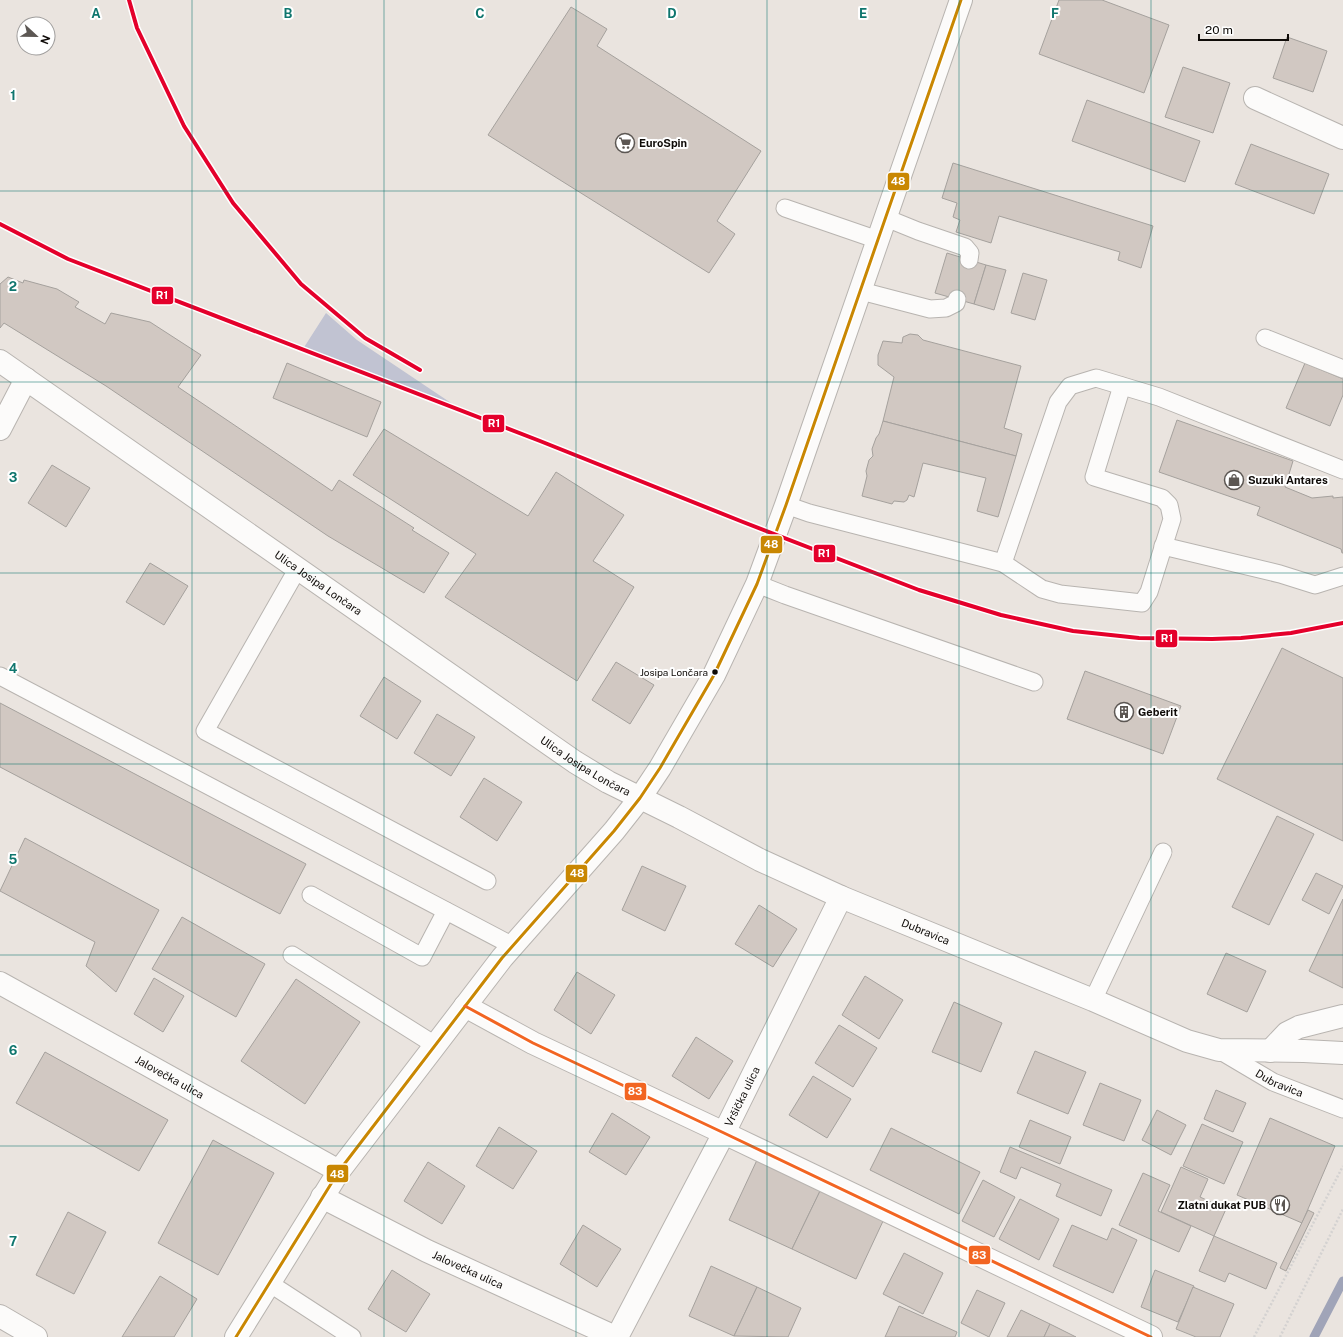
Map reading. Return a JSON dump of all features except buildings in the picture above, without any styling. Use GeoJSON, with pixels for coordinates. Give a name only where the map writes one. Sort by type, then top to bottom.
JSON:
{"type":"FeatureCollection","features":[{"type":"Feature","properties":{"kind":"street"},"geometry":{"type":"LineString","coordinates":[[236,1337],[339,1171],[465,1006],[513,946],[614,831],[640,798],[660,768],[714,675],[757,584],[962,0]]}},
{"type":"Feature","properties":{"kind":"street"},"geometry":{"type":"LineString","coordinates":[[1255,98],[1343,138]]}},
{"type":"Feature","properties":{"kind":"street","name":"Ulica Josipa Lončara"},"geometry":{"type":"LineString","coordinates":[[0,361],[575,762],[608,782],[640,798]]}},
{"type":"Feature","properties":{"kind":"street"},"geometry":{"type":"LineString","coordinates":[[0,430],[26,379]]}},
{"type":"Feature","properties":{"kind":"street","name":"Dubravica"},"geometry":{"type":"LineString","coordinates":[[640,798],[760,860],[841,897],[1093,1000],[1186,1041],[1218,1050],[1270,1050],[1343,1054]]}},
{"type":"Feature","properties":{"kind":"street","name":"Vršička ulica"},"geometry":{"type":"LineString","coordinates":[[616,1337],[724,1132],[841,897]]}},
{"type":"Feature","properties":{"kind":"street","name":"Jalovečka ulica"},"geometry":{"type":"LineString","coordinates":[[0,983],[339,1171]]}},
{"type":"Feature","properties":{"kind":"street"},"geometry":{"type":"LineString","coordinates":[[465,1006],[534,1043],[724,1132],[1151,1337]]}},
{"type":"Feature","properties":{"kind":"street"},"geometry":{"type":"LineString","coordinates":[[1270,1050],[1287,1033],[1299,1027],[1343,1016]]}},
{"type":"Feature","properties":{"kind":"street","name":"Jalovečka ulica"},"geometry":{"type":"LineString","coordinates":[[322,1197],[427,1251],[616,1337]]}},
{"type":"Feature","properties":{"kind":"street"},"geometry":{"type":"LineString","coordinates":[[0,1316],[36,1337]]}},
{"type":"Feature","properties":{"kind":"lane"},"geometry":{"type":"LineString","coordinates":[[785,208],[878,240]]}},
{"type":"Feature","properties":{"kind":"lane"},"geometry":{"type":"LineString","coordinates":[[886,218],[918,231],[965,246],[970,253],[969,260]]}},
{"type":"Feature","properties":{"kind":"lane"},"geometry":{"type":"LineString","coordinates":[[860,292],[930,309],[946,308],[956,304],[957,299]]}},
{"type":"Feature","properties":{"kind":"lane"},"geometry":{"type":"LineString","coordinates":[[1265,338],[1343,369]]}},
{"type":"Feature","properties":{"kind":"lane"},"geometry":{"type":"LineString","coordinates":[[1003,563],[1058,402],[1070,386],[1096,378],[1159,397],[1343,470]]}},
{"type":"Feature","properties":{"kind":"lane"},"geometry":{"type":"LineString","coordinates":[[786,505],[809,513],[1003,563],[1042,589],[1054,592],[1142,603],[1148,592],[1172,519],[1169,505],[1162,498],[1094,477],[1122,386]]}},
{"type":"Feature","properties":{"kind":"lane"},"geometry":{"type":"LineString","coordinates":[[1163,546],[1280,574],[1315,586],[1343,576]]}},
{"type":"Feature","properties":{"kind":"lane"},"geometry":{"type":"LineString","coordinates":[[298,568],[205,731],[487,881]]}},
{"type":"Feature","properties":{"kind":"lane"},"geometry":{"type":"LineString","coordinates":[[757,584],[785,596],[1034,682]]}},
{"type":"Feature","properties":{"kind":"lane"},"geometry":{"type":"LineString","coordinates":[[0,676],[513,946]]}},
{"type":"Feature","properties":{"kind":"lane"},"geometry":{"type":"LineString","coordinates":[[1093,1000],[1163,852]]}},
{"type":"Feature","properties":{"kind":"lane"},"geometry":{"type":"LineString","coordinates":[[311,895],[422,957],[446,911]]}},
{"type":"Feature","properties":{"kind":"lane"},"geometry":{"type":"LineString","coordinates":[[292,955],[436,1045]]}},
{"type":"Feature","properties":{"kind":"lane","name":"Dubravica"},"geometry":{"type":"LineString","coordinates":[[1218,1050],[1273,1082],[1343,1109]]}},
{"type":"Feature","properties":{"kind":"lane"},"geometry":{"type":"LineString","coordinates":[[269,1283],[352,1337]]}},
{"type":"Feature","properties":{"kind":"path"},"geometry":{"type":"LineString","coordinates":[[1254,1337],[1343,1166]]}},
{"type":"Feature","properties":{"kind":"path"},"geometry":{"type":"LineString","coordinates":[[1280,1337],[1343,1209]]}},
{"type":"Feature","properties":{"kind":"shaded area"},"geometry":{"type":"Polygon","coordinates":[[[326,313],[357,340],[475,419],[301,352],[326,313]]]}},
{"type":"Feature","properties":{"kind":"waterway","name":"Dubravica"},"geometry":{"type":"LineString","coordinates":[[1314,1337],[1343,1281]]}},
{"type":"Feature","properties":{"kind":"transit line","name":"R1"},"geometry":{"type":"LineString","coordinates":[[129,0],[137,28],[184,126],[233,203],[301,284],[365,338],[420,370]]}},
{"type":"Feature","properties":{"kind":"transit line","name":"48"},"geometry":{"type":"LineString","coordinates":[[236,1337],[339,1171],[502,958],[614,831],[640,798],[660,768],[714,675],[757,584],[786,505],[961,0]]}},
{"type":"Feature","properties":{"kind":"transit line","name":"R1"},"geometry":{"type":"LineString","coordinates":[[0,224],[68,259],[540,441],[919,590],[1001,615],[1073,631],[1139,638],[1241,638],[1291,633],[1343,623]]}},
{"type":"Feature","properties":{"kind":"transit line","name":"83"},"geometry":{"type":"LineString","coordinates":[[465,1006],[533,1043],[1151,1337]]}},
{"type":"Feature","properties":{"kind":"place","name":"EuroSpin"},"geometry":{"type":"Point","coordinates":[625,143]}},
{"type":"Feature","properties":{"kind":"place","name":"Suzuki Antares"},"geometry":{"type":"Point","coordinates":[1234,480]}},
{"type":"Feature","properties":{"kind":"place","name":"Josipa Lončara"},"geometry":{"type":"Point","coordinates":[715,672]}},
{"type":"Feature","properties":{"kind":"place","name":"Geberit"},"geometry":{"type":"Point","coordinates":[1124,712]}},
{"type":"Feature","properties":{"kind":"place","name":"Zlatni dukat PUB"},"geometry":{"type":"Point","coordinates":[1280,1205]}}]}
